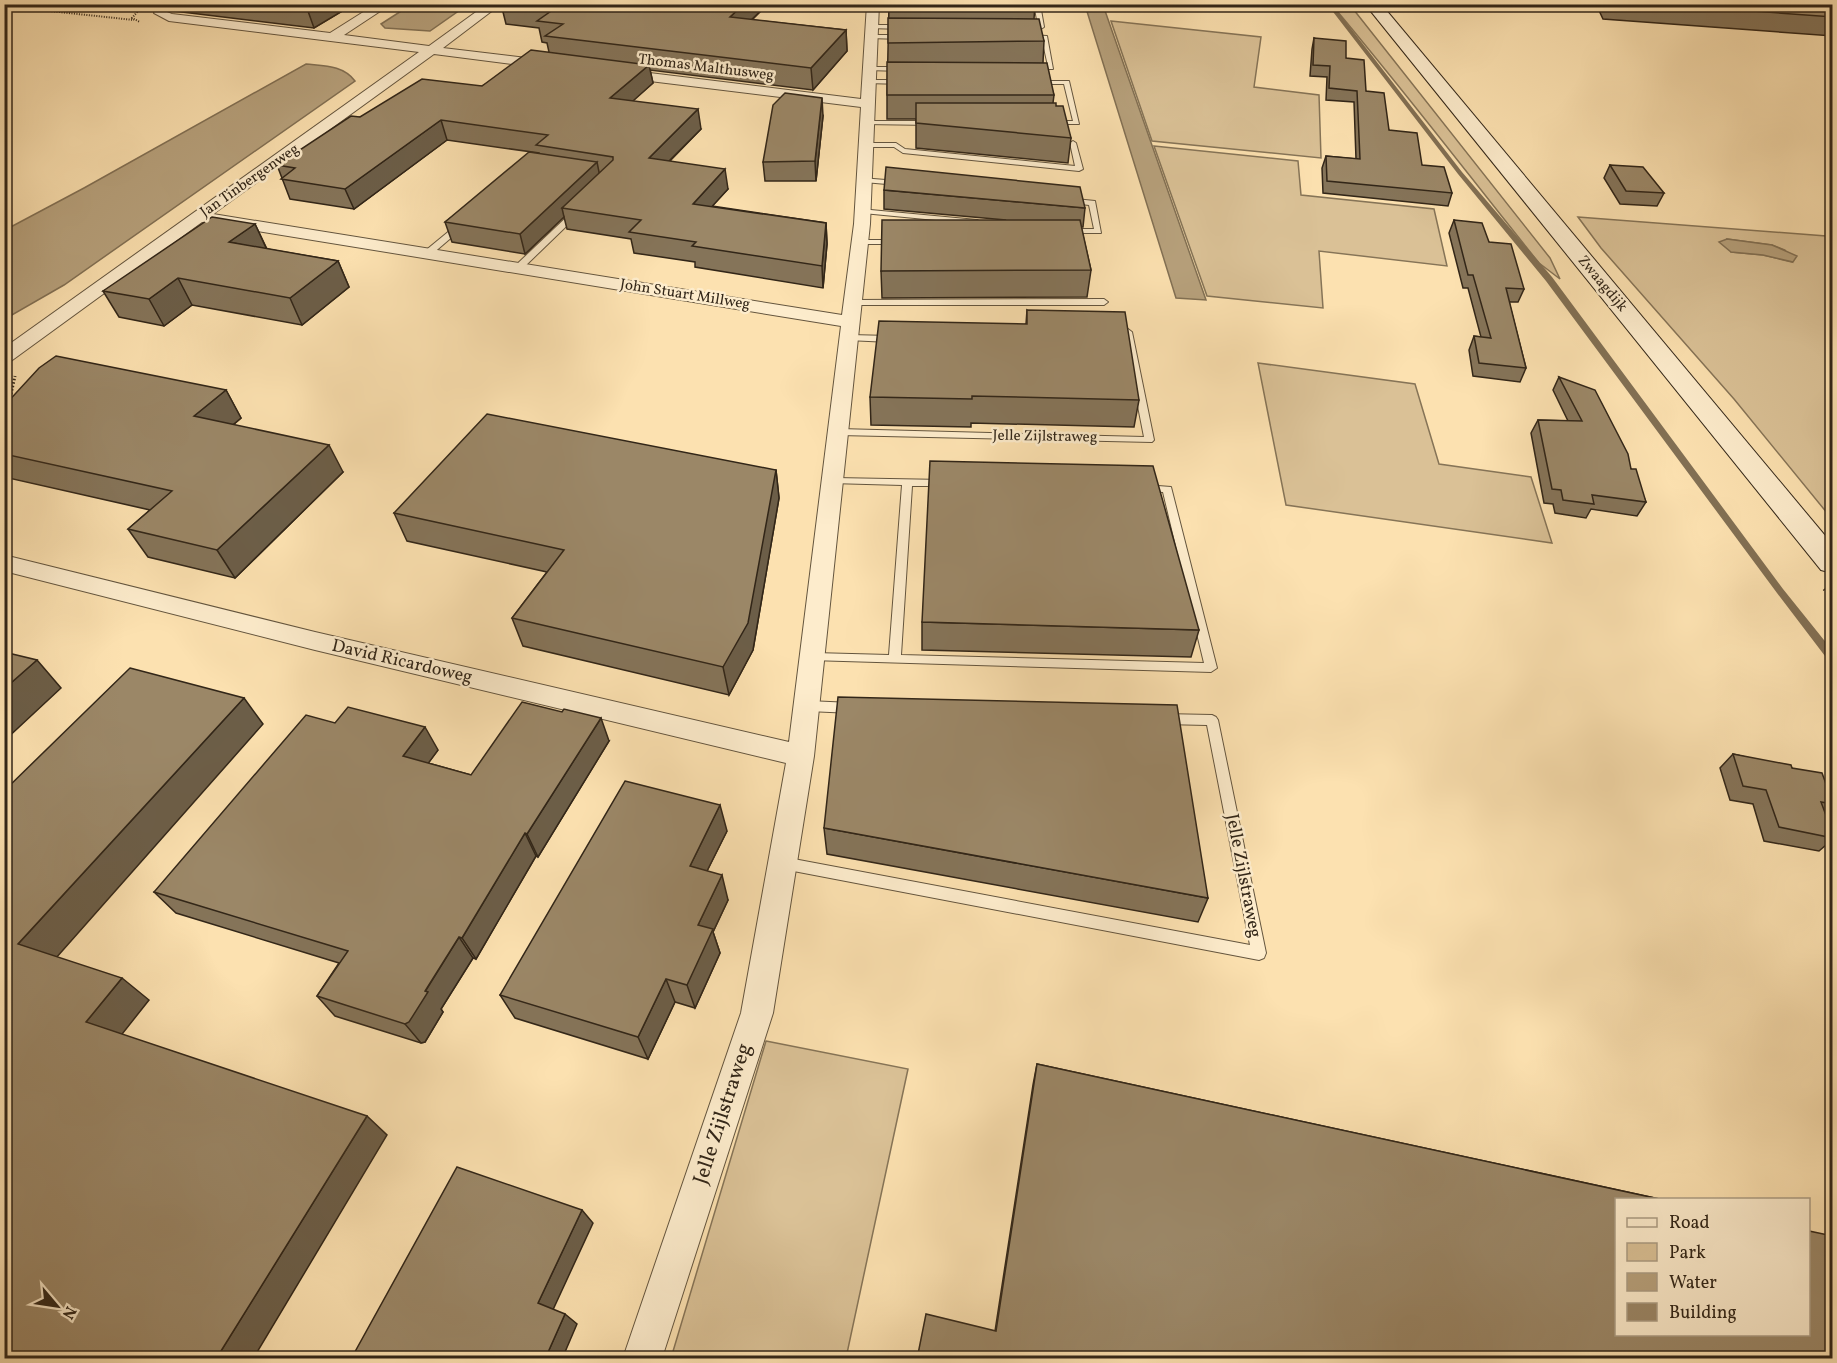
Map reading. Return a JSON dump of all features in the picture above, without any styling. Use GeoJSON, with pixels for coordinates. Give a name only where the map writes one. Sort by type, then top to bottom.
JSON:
{"type":"FeatureCollection","features":[{"type":"Feature","properties":{"kind":"street"},"geometry":{"type":"LineString","coordinates":[[164,4],[160,14],[169,18],[569,67]]}},
{"type":"Feature","properties":{"kind":"street"},"geometry":{"type":"LineString","coordinates":[[330,39],[385,4]]}},
{"type":"Feature","properties":{"kind":"street","name":"Jan Tinbergenweg"},"geometry":{"type":"LineString","coordinates":[[4,357],[433,51],[495,4]]}},
{"type":"Feature","properties":{"kind":"street","name":"Zwaagdijk"},"geometry":{"type":"LineString","coordinates":[[1372,4],[1833,563]]}},
{"type":"Feature","properties":{"kind":"street","name":"Jelle Zijlstraweg"},"geometry":{"type":"LineString","coordinates":[[643,1359],[757,1013],[783,863],[808,706],[852,321],[863,211],[872,23]]}},
{"type":"Feature","properties":{"kind":"street","name":"Thomas Malthusweg"},"geometry":{"type":"LineString","coordinates":[[605,72],[867,105]]}},
{"type":"Feature","properties":{"kind":"street","name":"John Stuart Millweg"},"geometry":{"type":"LineString","coordinates":[[201,217],[852,321]]}},
{"type":"Feature","properties":{"kind":"street","name":"David Ricardoweg"},"geometry":{"type":"LineString","coordinates":[[4,562],[326,644],[801,756]]}},
{"type":"Feature","properties":{"kind":"lane"},"geometry":{"type":"LineString","coordinates":[[1018,27],[1041,27],[1037,4]]}},
{"type":"Feature","properties":{"kind":"lane"},"geometry":{"type":"LineString","coordinates":[[872,23],[916,27]]}},
{"type":"Feature","properties":{"kind":"lane"},"geometry":{"type":"LineString","coordinates":[[872,23],[905,37]]}},
{"type":"Feature","properties":{"kind":"lane"},"geometry":{"type":"LineString","coordinates":[[1022,37],[1045,37],[1051,68],[1028,68]]}},
{"type":"Feature","properties":{"kind":"lane"},"geometry":{"type":"LineString","coordinates":[[867,105],[915,69]]}},
{"type":"Feature","properties":{"kind":"lane"},"geometry":{"type":"LineString","coordinates":[[867,105],[915,82]]}},
{"type":"Feature","properties":{"kind":"lane"},"geometry":{"type":"LineString","coordinates":[[1020,82],[1067,82],[1077,123],[1041,123]]}},
{"type":"Feature","properties":{"kind":"lane"},"geometry":{"type":"LineString","coordinates":[[867,105],[936,123]]}},
{"type":"Feature","properties":{"kind":"lane"},"geometry":{"type":"LineString","coordinates":[[867,105],[896,145],[903,151],[1079,169],[1073,143]]}},
{"type":"Feature","properties":{"kind":"lane"},"geometry":{"type":"LineString","coordinates":[[864,180],[909,184]]}},
{"type":"Feature","properties":{"kind":"lane"},"geometry":{"type":"LineString","coordinates":[[1058,199],[1092,202],[1098,231],[1060,231]]}},
{"type":"Feature","properties":{"kind":"lane"},"geometry":{"type":"LineString","coordinates":[[518,268],[586,203]]}},
{"type":"Feature","properties":{"kind":"lane"},"geometry":{"type":"LineString","coordinates":[[863,211],[991,223]]}},
{"type":"Feature","properties":{"kind":"lane"},"geometry":{"type":"LineString","coordinates":[[428,254],[471,218]]}},
{"type":"Feature","properties":{"kind":"lane"},"geometry":{"type":"LineString","coordinates":[[860,242],[908,242]]}},
{"type":"Feature","properties":{"kind":"lane"},"geometry":{"type":"LineString","coordinates":[[852,321],[1104,302]]}},
{"type":"Feature","properties":{"kind":"lane"},"geometry":{"type":"LineString","coordinates":[[852,321],[896,339]]}},
{"type":"Feature","properties":{"kind":"lane","name":"Jelle Zijlstraweg"},"geometry":{"type":"LineString","coordinates":[[839,432],[1149,440],[1128,332],[1104,332]]}},
{"type":"Feature","properties":{"kind":"lane"},"geometry":{"type":"LineString","coordinates":[[835,480],[954,483]]}},
{"type":"Feature","properties":{"kind":"lane"},"geometry":{"type":"LineString","coordinates":[[894,659],[907,482]]}},
{"type":"Feature","properties":{"kind":"lane"},"geometry":{"type":"LineString","coordinates":[[814,657],[1211,668],[1167,489],[1132,488]]}},
{"type":"Feature","properties":{"kind":"lane"},"geometry":{"type":"LineString","coordinates":[[808,706],[867,708]]}},
{"type":"Feature","properties":{"kind":"lane","name":"Jelle Zijlstraweg"},"geometry":{"type":"LineString","coordinates":[[783,863],[1259,953],[1212,720],[1152,718]]}},
{"type":"Feature","properties":{"kind":"path"},"geometry":{"type":"LineString","coordinates":[[20,4],[40,10],[135,20]]}},
{"type":"Feature","properties":{"kind":"green space"},"geometry":{"type":"Polygon","coordinates":[[[1332,5],[1350,5],[1550,258],[1560,279],[1539,263],[1332,5]]]}},
{"type":"Feature","properties":{"kind":"green space"},"geometry":{"type":"Polygon","coordinates":[[[1111,21],[1261,37],[1254,87],[1319,95],[1321,158],[1152,141],[1111,21]]]}},
{"type":"Feature","properties":{"kind":"green space"},"geometry":{"type":"Polygon","coordinates":[[[1154,146],[1298,161],[1301,195],[1434,209],[1447,266],[1319,251],[1323,308],[1207,296],[1154,146]]]}},
{"type":"Feature","properties":{"kind":"green space"},"geometry":{"type":"Polygon","coordinates":[[[1578,217],[1826,236],[1832,258],[1832,519],[1734,399],[1601,248],[1578,217]],[[1727,239],[1731,252],[1763,255],[1792,262],[1785,250],[1772,245],[1727,239]]]}},
{"type":"Feature","properties":{"kind":"green space"},"geometry":{"type":"Polygon","coordinates":[[[1258,363],[1415,384],[1439,464],[1531,477],[1552,543],[1286,505],[1258,363]]]}},
{"type":"Feature","properties":{"kind":"green space"},"geometry":{"type":"Polygon","coordinates":[[[766,1041],[908,1069],[846,1358],[671,1358],[766,1041]]]}},
{"type":"Feature","properties":{"kind":"water"},"geometry":{"type":"Polygon","coordinates":[[[412,4],[467,5],[430,31],[385,28],[381,24],[412,4]]]}},
{"type":"Feature","properties":{"kind":"water"},"geometry":{"type":"Polygon","coordinates":[[[1085,5],[1103,5],[1206,300],[1176,298],[1085,5]]]}},
{"type":"Feature","properties":{"kind":"water"},"geometry":{"type":"Polygon","coordinates":[[[306,64],[339,69],[355,81],[64,285],[5,319],[5,230],[306,64]]]}},
{"type":"Feature","properties":{"kind":"water"},"geometry":{"type":"Polygon","coordinates":[[[1727,239],[1772,245],[1797,256],[1793,262],[1763,255],[1731,252],[1719,242],[1727,239]]]}},
{"type":"Feature","properties":{"kind":"building"},"geometry":{"type":"Polygon","coordinates":[[[253,4],[320,4],[308,11],[253,4]]]}},
{"type":"Feature","properties":{"kind":"building"},"geometry":{"type":"Polygon","coordinates":[[[513,4],[744,4],[730,17],[846,30],[811,68],[545,36],[563,24],[537,21],[554,9],[513,4]]]}},
{"type":"Feature","properties":{"kind":"building"},"geometry":{"type":"Polygon","coordinates":[[[1659,4],[1833,4],[1833,17],[1659,4]]]}},
{"type":"Feature","properties":{"kind":"building"},"geometry":{"type":"Polygon","coordinates":[[[888,18],[1039,19],[1044,41],[888,43],[888,18]]]}},
{"type":"Feature","properties":{"kind":"building"},"geometry":{"type":"Polygon","coordinates":[[[1314,38],[1346,41],[1346,58],[1364,60],[1366,91],[1384,93],[1389,130],[1417,133],[1422,165],[1444,167],[1452,193],[1327,181],[1326,156],[1360,159],[1357,91],[1329,88],[1330,66],[1313,65],[1314,38]]]}},
{"type":"Feature","properties":{"kind":"building"},"geometry":{"type":"Polygon","coordinates":[[[531,50],[649,65],[610,98],[698,109],[649,158],[725,169],[693,204],[826,223],[822,266],[692,246],[696,242],[629,232],[641,220],[562,208],[613,160],[613,157],[536,145],[548,135],[441,120],[345,189],[281,179],[295,168],[277,165],[351,116],[360,117],[422,79],[482,86],[531,50]]]}},
{"type":"Feature","properties":{"kind":"building"},"geometry":{"type":"Polygon","coordinates":[[[887,62],[1047,63],[1054,95],[887,95],[887,62]]]}},
{"type":"Feature","properties":{"kind":"building"},"geometry":{"type":"Polygon","coordinates":[[[785,93],[822,98],[815,161],[763,162],[773,105],[785,93]]]}},
{"type":"Feature","properties":{"kind":"building"},"geometry":{"type":"Polygon","coordinates":[[[916,103],[1056,103],[1056,106],[1063,106],[1071,138],[916,123],[916,103]]]}},
{"type":"Feature","properties":{"kind":"building"},"geometry":{"type":"Polygon","coordinates":[[[529,152],[597,162],[520,234],[445,222],[529,152]]]}},
{"type":"Feature","properties":{"kind":"building"},"geometry":{"type":"Polygon","coordinates":[[[1610,165],[1643,167],[1664,193],[1626,191],[1610,165]]]}},
{"type":"Feature","properties":{"kind":"building"},"geometry":{"type":"Polygon","coordinates":[[[886,167],[1080,187],[1085,208],[884,190],[886,167]]]}},
{"type":"Feature","properties":{"kind":"building"},"geometry":{"type":"Polygon","coordinates":[[[212,217],[255,224],[229,242],[338,261],[290,298],[178,278],[149,299],[103,291],[212,217]]]}},
{"type":"Feature","properties":{"kind":"building"},"geometry":{"type":"Polygon","coordinates":[[[882,220],[1080,220],[1091,270],[881,271],[882,220]]]}},
{"type":"Feature","properties":{"kind":"building"},"geometry":{"type":"Polygon","coordinates":[[[1454,220],[1482,223],[1489,242],[1511,244],[1524,289],[1506,288],[1526,368],[1479,363],[1474,336],[1491,338],[1473,275],[1468,275],[1454,220]]]}},
{"type":"Feature","properties":{"kind":"building"},"geometry":{"type":"Polygon","coordinates":[[[1027,310],[1125,312],[1139,400],[972,396],[972,399],[870,397],[879,321],[1027,324],[1027,310]]]}},
{"type":"Feature","properties":{"kind":"building"},"geometry":{"type":"Polygon","coordinates":[[[56,356],[226,390],[194,416],[329,445],[217,550],[128,529],[172,491],[4,454],[4,406],[39,368],[56,356]]]}},
{"type":"Feature","properties":{"kind":"building"},"geometry":{"type":"Polygon","coordinates":[[[1559,377],[1595,390],[1628,454],[1631,469],[1636,469],[1646,502],[1592,495],[1594,504],[1563,500],[1561,490],[1552,489],[1538,420],[1582,421],[1559,377]]]}},
{"type":"Feature","properties":{"kind":"building"},"geometry":{"type":"Polygon","coordinates":[[[487,414],[776,470],[748,623],[723,667],[512,618],[564,550],[394,513],[487,414]]]}},
{"type":"Feature","properties":{"kind":"building"},"geometry":{"type":"Polygon","coordinates":[[[930,461],[1153,466],[1199,630],[922,622],[930,461]]]}},
{"type":"Feature","properties":{"kind":"building"},"geometry":{"type":"Polygon","coordinates":[[[4,652],[37,660],[4,689],[4,652]]]}},
{"type":"Feature","properties":{"kind":"building"},"geometry":{"type":"Polygon","coordinates":[[[130,668],[244,698],[18,944],[122,978],[86,1022],[367,1116],[216,1359],[4,1359],[4,791],[130,668]]]}},
{"type":"Feature","properties":{"kind":"building"},"geometry":{"type":"Polygon","coordinates":[[[838,697],[1177,705],[1208,898],[824,828],[838,697]]]}},
{"type":"Feature","properties":{"kind":"building"},"geometry":{"type":"Polygon","coordinates":[[[522,702],[562,712],[564,709],[601,718],[527,834],[525,833],[462,938],[459,937],[425,991],[428,992],[409,1022],[405,1024],[317,996],[348,951],[154,892],[306,715],[335,723],[348,707],[425,727],[403,756],[471,775],[522,702]]]}},
{"type":"Feature","properties":{"kind":"building"},"geometry":{"type":"Polygon","coordinates":[[[1733,754],[1822,773],[1833,803],[1821,802],[1833,838],[1779,827],[1766,790],[1743,786],[1733,754]]]}},
{"type":"Feature","properties":{"kind":"building"},"geometry":{"type":"Polygon","coordinates":[[[625,781],[720,805],[690,866],[722,875],[698,925],[713,929],[687,985],[666,979],[638,1037],[500,995],[625,781]]]}},
{"type":"Feature","properties":{"kind":"building"},"geometry":{"type":"Polygon","coordinates":[[[1037,1064],[1655,1198],[1615,1198],[1615,1336],[1810,1336],[1810,1231],[1833,1236],[1833,1359],[917,1359],[926,1314],[996,1331],[1037,1064]]]}},
{"type":"Feature","properties":{"kind":"building"},"geometry":{"type":"Polygon","coordinates":[[[457,1167],[582,1210],[538,1303],[565,1314],[545,1359],[351,1359],[457,1167]]]}},
{"type":"Feature","properties":{"kind":"waterway"},"geometry":{"type":"LineString","coordinates":[[1329,4],[1460,173],[1549,279],[1780,591],[1832,657]]}}]}
